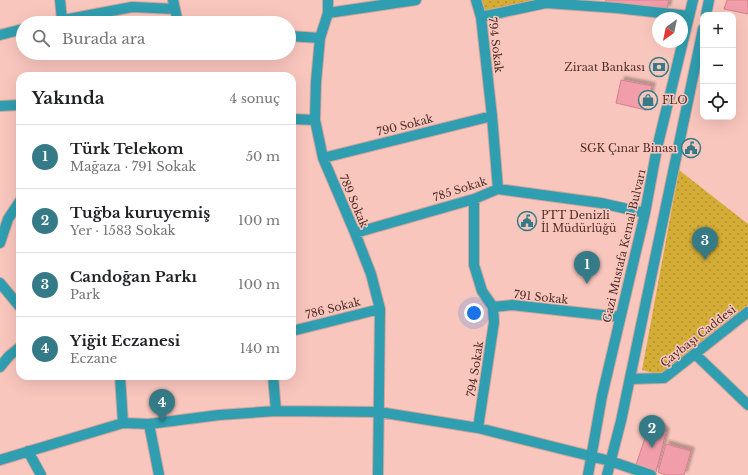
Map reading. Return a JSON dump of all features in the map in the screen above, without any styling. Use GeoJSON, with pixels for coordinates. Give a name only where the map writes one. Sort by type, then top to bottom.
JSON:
{"type":"FeatureCollection","features":[{"type":"Feature","properties":{"kind":"street"},"geometry":{"type":"LineString","coordinates":[[60,0],[62,16]]}},
{"type":"Feature","properties":{"kind":"street","name":"789 Sokak"},"geometry":{"type":"LineString","coordinates":[[328,0],[328,13],[320,38],[314,120],[323,158],[371,274],[380,309],[378,475]]}},
{"type":"Feature","properties":{"kind":"street"},"geometry":{"type":"LineString","coordinates":[[328,13],[416,0]]}},
{"type":"Feature","properties":{"kind":"street","name":"794 Sokak"},"geometry":{"type":"LineString","coordinates":[[476,0],[481,18],[492,116],[498,189]]}},
{"type":"Feature","properties":{"kind":"street","name":"Gazi Mustafa Kemal Bulvarı"},"geometry":{"type":"LineString","coordinates":[[588,475],[602,396],[645,213],[657,148],[693,0]]}},
{"type":"Feature","properties":{"kind":"street"},"geometry":{"type":"LineString","coordinates":[[707,12],[709,0]]}},
{"type":"Feature","properties":{"kind":"street"},"geometry":{"type":"LineString","coordinates":[[481,18],[546,3],[617,8],[689,16]]}},
{"type":"Feature","properties":{"kind":"street"},"geometry":{"type":"LineString","coordinates":[[84,16],[132,7],[174,4],[177,16]]}},
{"type":"Feature","properties":{"kind":"street"},"geometry":{"type":"LineString","coordinates":[[0,35],[16,31]]}},
{"type":"Feature","properties":{"kind":"street"},"geometry":{"type":"LineString","coordinates":[[296,36],[320,38]]}},
{"type":"Feature","properties":{"kind":"street"},"geometry":{"type":"LineString","coordinates":[[606,475],[621,421],[700,43]]}},
{"type":"Feature","properties":{"kind":"street"},"geometry":{"type":"LineString","coordinates":[[0,106],[16,105]]}},
{"type":"Feature","properties":{"kind":"street","name":"790 Sokak"},"geometry":{"type":"LineString","coordinates":[[323,158],[492,116]]}},
{"type":"Feature","properties":{"kind":"street"},"geometry":{"type":"LineString","coordinates":[[296,119],[314,120]]}},
{"type":"Feature","properties":{"kind":"street","name":"785 Sokak"},"geometry":{"type":"LineString","coordinates":[[355,233],[474,199],[498,189],[601,203],[645,213]]}},
{"type":"Feature","properties":{"kind":"street"},"geometry":{"type":"LineString","coordinates":[[474,199],[474,265],[482,291],[493,307]]}},
{"type":"Feature","properties":{"kind":"street"},"geometry":{"type":"LineString","coordinates":[[0,243],[8,219],[16,207]]}},
{"type":"Feature","properties":{"kind":"street"},"geometry":{"type":"LineString","coordinates":[[0,283],[16,302]]}},
{"type":"Feature","properties":{"kind":"street","name":"791 Sokak"},"geometry":{"type":"LineString","coordinates":[[493,307],[512,305],[620,317]]}},
{"type":"Feature","properties":{"kind":"street","name":"794 Sokak"},"geometry":{"type":"LineString","coordinates":[[478,428],[494,322],[493,307]]}},
{"type":"Feature","properties":{"kind":"street","name":"786 Sokak"},"geometry":{"type":"LineString","coordinates":[[296,330],[380,309]]}},
{"type":"Feature","properties":{"kind":"street","name":"Çaybaşı Caddesi"},"geometry":{"type":"LineString","coordinates":[[630,379],[664,378],[748,312]]}},
{"type":"Feature","properties":{"kind":"street"},"geometry":{"type":"LineString","coordinates":[[0,367],[16,350]]}},
{"type":"Feature","properties":{"kind":"street"},"geometry":{"type":"LineString","coordinates":[[695,354],[748,406]]}},
{"type":"Feature","properties":{"kind":"street"},"geometry":{"type":"LineString","coordinates":[[120,380],[122,424]]}},
{"type":"Feature","properties":{"kind":"street"},"geometry":{"type":"LineString","coordinates":[[274,380],[276,411]]}},
{"type":"Feature","properties":{"kind":"street"},"geometry":{"type":"LineString","coordinates":[[0,460],[122,424],[149,424],[219,415],[276,411],[379,412],[478,428],[610,461],[651,475]]}},
{"type":"Feature","properties":{"kind":"street"},"geometry":{"type":"LineString","coordinates":[[149,424],[159,475]]}},
{"type":"Feature","properties":{"kind":"street"},"geometry":{"type":"LineString","coordinates":[[28,451],[41,475]]}},
{"type":"Feature","properties":{"kind":"shaded area"},"geometry":{"type":"Polygon","coordinates":[[[476,0],[545,0],[481,17],[476,0]]]}},
{"type":"Feature","properties":{"kind":"shaded area"},"geometry":{"type":"Polygon","coordinates":[[[679,170],[748,224],[748,305],[661,375],[642,370],[679,170]]]}},
{"type":"Feature","properties":{"kind":"building"},"geometry":{"type":"Polygon","coordinates":[[[606,0],[669,0],[667,9],[605,2],[606,0]]]}},
{"type":"Feature","properties":{"kind":"building"},"geometry":{"type":"Polygon","coordinates":[[[727,0],[748,0],[748,14],[724,9],[727,0]]]}},
{"type":"Feature","properties":{"kind":"building"},"geometry":{"type":"Polygon","coordinates":[[[621,80],[652,86],[646,110],[616,103],[621,80]]]}},
{"type":"Feature","properties":{"kind":"building"},"geometry":{"type":"Polygon","coordinates":[[[655,421],[666,432],[656,472],[636,465],[648,429],[655,421]]]}},
{"type":"Feature","properties":{"kind":"building"},"geometry":{"type":"Polygon","coordinates":[[[666,444],[691,451],[684,475],[666,475],[658,472],[666,444]]]}},
{"type":"Feature","properties":{"kind":"place","name":"Ziraat Bankası"},"geometry":{"type":"Point","coordinates":[659,67]}},
{"type":"Feature","properties":{"kind":"place","name":"FLO"},"geometry":{"type":"Point","coordinates":[648,100]}},
{"type":"Feature","properties":{"kind":"place","name":"SGK Çınar Binası"},"geometry":{"type":"Point","coordinates":[691,148]}},
{"type":"Feature","properties":{"kind":"place","name":"PTT Denizli İl Müdürlüğü"},"geometry":{"type":"Point","coordinates":[527,221]}},
{"type":"Feature","properties":{"kind":"place","name":"Candoğan Parkı"},"geometry":{"type":"Point","coordinates":[705,260]}},
{"type":"Feature","properties":{"kind":"place","name":"Türk Telekom"},"geometry":{"type":"Point","coordinates":[587,284]}},
{"type":"Feature","properties":{"kind":"place","name":"Yiğit Eczanesi"},"geometry":{"type":"Point","coordinates":[162,422]}},
{"type":"Feature","properties":{"kind":"place","name":"Tuğba kuruyemiş"},"geometry":{"type":"Point","coordinates":[652,448]}}]}
